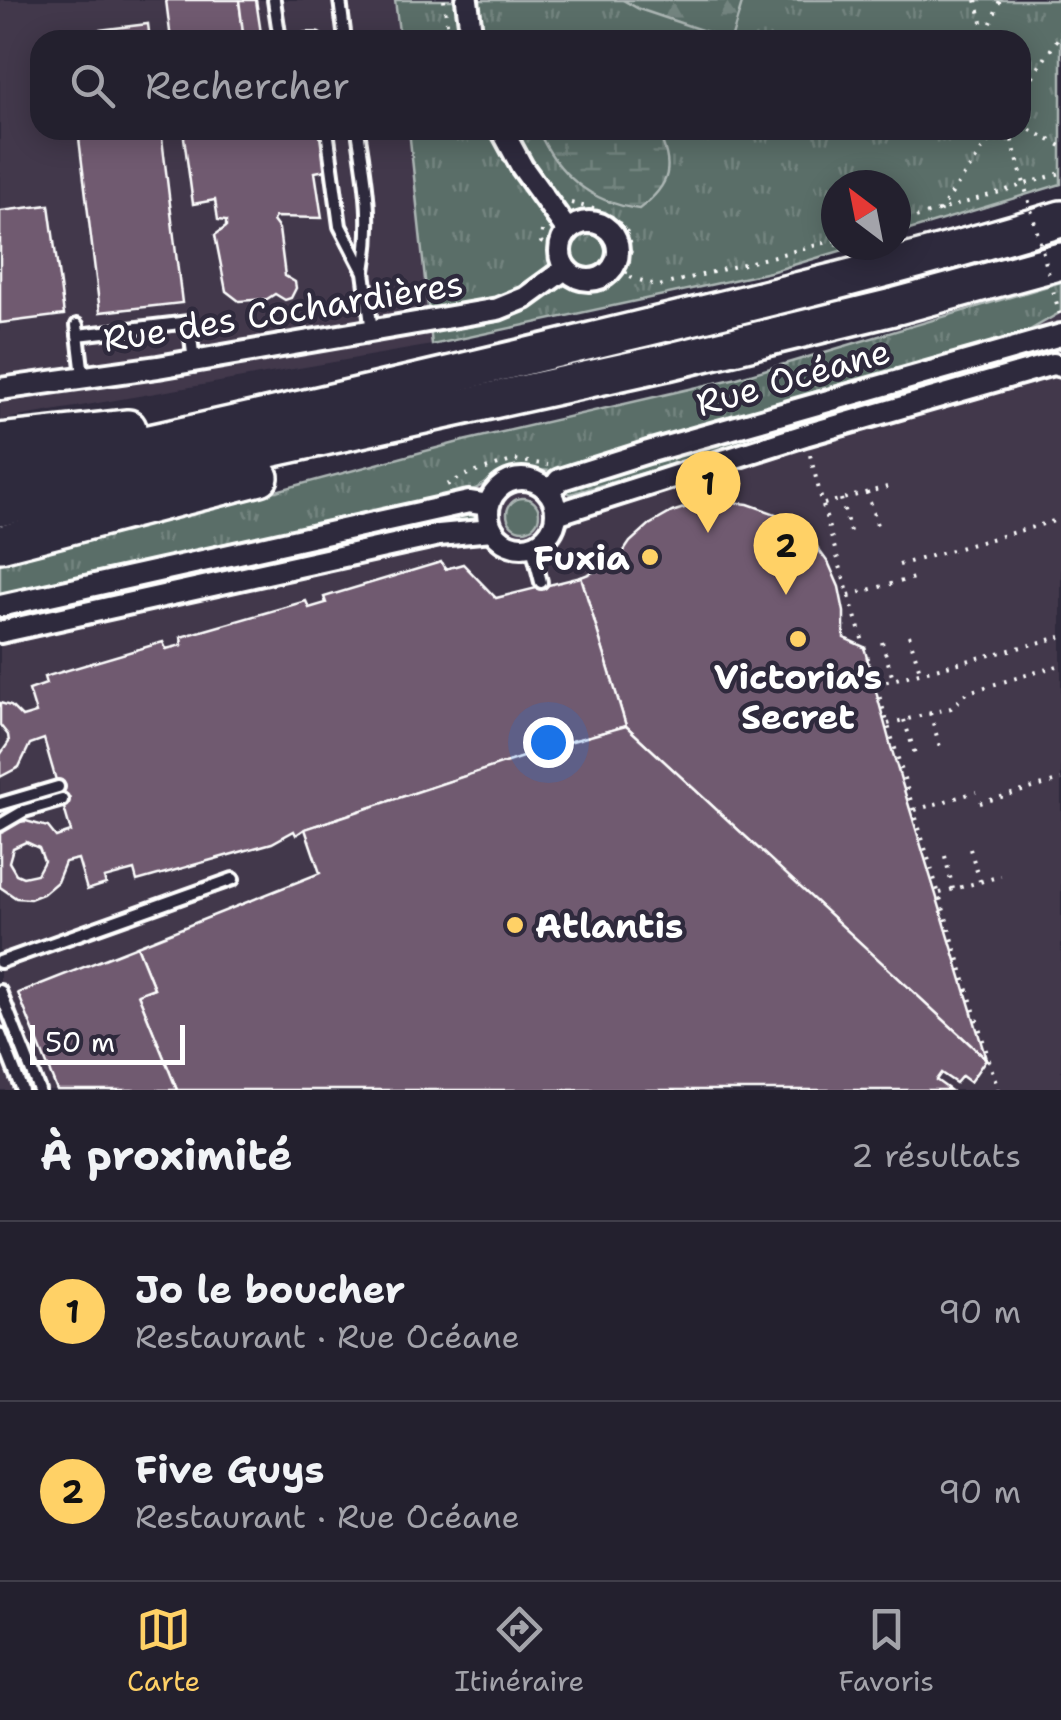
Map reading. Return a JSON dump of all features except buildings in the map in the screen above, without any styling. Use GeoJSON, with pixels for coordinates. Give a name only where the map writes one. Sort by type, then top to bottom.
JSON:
{"type":"FeatureCollection","features":[{"type":"Feature","properties":{"kind":"highway"},"geometry":{"type":"LineString","coordinates":[[0,475],[785,294],[1061,219]]}},
{"type":"Feature","properties":{"kind":"highway"},"geometry":{"type":"LineString","coordinates":[[0,508],[547,389],[897,306],[1061,261]]}},
{"type":"Feature","properties":{"kind":"highway"},"geometry":{"type":"LineString","coordinates":[[0,544],[528,412],[547,389]]}},
{"type":"Feature","properties":{"kind":"highway"},"geometry":{"type":"LineString","coordinates":[[0,442],[137,427],[228,408],[241,422]]}},
{"type":"Feature","properties":{"kind":"street"},"geometry":{"type":"LineString","coordinates":[[467,0],[471,30]]}},
{"type":"Feature","properties":{"kind":"street"},"geometry":{"type":"LineString","coordinates":[[507,140],[568,231]]}},
{"type":"Feature","properties":{"kind":"street"},"geometry":{"type":"LineString","coordinates":[[586,222],[605,227],[616,243],[617,273],[582,280],[565,268],[560,252],[568,231],[586,222]]}},
{"type":"Feature","properties":{"kind":"street","name":"Rue des Cochardières"},"geometry":{"type":"LineString","coordinates":[[0,388],[194,361],[498,309],[525,298],[565,268]]}},
{"type":"Feature","properties":{"kind":"street","name":"Rue Océane"},"geometry":{"type":"LineString","coordinates":[[550,493],[559,480],[648,452],[1061,340]]}},
{"type":"Feature","properties":{"kind":"street","name":"Rue Océane"},"geometry":{"type":"LineString","coordinates":[[556,514],[804,434],[1052,364],[1061,366]]}},
{"type":"Feature","properties":{"kind":"street"},"geometry":{"type":"LineString","coordinates":[[510,480],[532,480],[550,493],[556,514],[550,532],[532,546],[504,542],[492,530],[488,505],[493,494],[510,480]]}},
{"type":"Feature","properties":{"kind":"street"},"geometry":{"type":"LineString","coordinates":[[0,606],[469,502],[488,505]]}},
{"type":"Feature","properties":{"kind":"street"},"geometry":{"type":"LineString","coordinates":[[0,632],[440,535],[492,530]]}},
{"type":"Feature","properties":{"kind":"lane"},"geometry":{"type":"LineString","coordinates":[[274,0],[278,30]]}},
{"type":"Feature","properties":{"kind":"lane"},"geometry":{"type":"LineString","coordinates":[[340,0],[344,30]]}},
{"type":"Feature","properties":{"kind":"lane"},"geometry":{"type":"LineString","coordinates":[[328,140],[340,226],[364,272]]}},
{"type":"Feature","properties":{"kind":"lane"},"geometry":{"type":"LineString","coordinates":[[359,140],[370,217],[371,237],[364,272],[372,330]]}},
{"type":"Feature","properties":{"kind":"lane"},"geometry":{"type":"LineString","coordinates":[[83,376],[78,330],[189,322],[194,361]]}},
{"type":"Feature","properties":{"kind":"lane"},"geometry":{"type":"LineString","coordinates":[[532,546],[541,582]]}},
{"type":"Feature","properties":{"kind":"lane"},"geometry":{"type":"LineString","coordinates":[[0,804],[58,787]]}},
{"type":"Feature","properties":{"kind":"lane"},"geometry":{"type":"LineString","coordinates":[[0,824],[24,811],[62,800]]}},
{"type":"Feature","properties":{"kind":"lane"},"geometry":{"type":"LineString","coordinates":[[0,962],[233,879]]}},
{"type":"Feature","properties":{"kind":"lane"},"geometry":{"type":"LineString","coordinates":[[0,991],[38,1090]]}},
{"type":"Feature","properties":{"kind":"lane"},"geometry":{"type":"LineString","coordinates":[[0,1034],[22,1090]]}},
{"type":"Feature","properties":{"kind":"path"},"geometry":{"type":"LineString","coordinates":[[444,0],[448,30]]}},
{"type":"Feature","properties":{"kind":"path"},"geometry":{"type":"LineString","coordinates":[[973,0],[984,30]]}},
{"type":"Feature","properties":{"kind":"path"},"geometry":{"type":"LineString","coordinates":[[989,30],[1000,0]]}},
{"type":"Feature","properties":{"kind":"path"},"geometry":{"type":"LineString","coordinates":[[1031,79],[1061,34]]}},
{"type":"Feature","properties":{"kind":"path"},"geometry":{"type":"LineString","coordinates":[[1031,130],[1061,146]]}},
{"type":"Feature","properties":{"kind":"path"},"geometry":{"type":"LineString","coordinates":[[938,212],[989,140]]}},
{"type":"Feature","properties":{"kind":"path"},"geometry":{"type":"LineString","coordinates":[[1012,140],[1061,322]]}},
{"type":"Feature","properties":{"kind":"path"},"geometry":{"type":"LineString","coordinates":[[911,220],[1061,173]]}},
{"type":"Feature","properties":{"kind":"path"},"geometry":{"type":"LineString","coordinates":[[554,213],[568,202],[614,217],[629,237],[632,249],[617,273],[659,286],[821,244]]}},
{"type":"Feature","properties":{"kind":"path"},"geometry":{"type":"LineString","coordinates":[[1047,317],[1061,322]]}},
{"type":"Feature","properties":{"kind":"path"},"geometry":{"type":"LineString","coordinates":[[808,446],[881,706],[998,1090]]}},
{"type":"Feature","properties":{"kind":"path"},"geometry":{"type":"LineString","coordinates":[[448,484],[514,460],[554,466]]}},
{"type":"Feature","properties":{"kind":"path"},"geometry":{"type":"LineString","coordinates":[[822,504],[888,487]]}},
{"type":"Feature","properties":{"kind":"path"},"geometry":{"type":"LineString","coordinates":[[868,492],[879,532]]}},
{"type":"Feature","properties":{"kind":"path"},"geometry":{"type":"LineString","coordinates":[[841,500],[852,539]]}},
{"type":"Feature","properties":{"kind":"path"},"geometry":{"type":"LineString","coordinates":[[898,566],[1061,519]]}},
{"type":"Feature","properties":{"kind":"path"},"geometry":{"type":"LineString","coordinates":[[849,595],[914,578]]}},
{"type":"Feature","properties":{"kind":"path"},"geometry":{"type":"LineString","coordinates":[[908,635],[920,671]]}},
{"type":"Feature","properties":{"kind":"path"},"geometry":{"type":"LineString","coordinates":[[876,684],[1061,637]]}},
{"type":"Feature","properties":{"kind":"path"},"geometry":{"type":"LineString","coordinates":[[882,642],[893,679]]}},
{"type":"Feature","properties":{"kind":"path"},"geometry":{"type":"LineString","coordinates":[[888,724],[951,708],[968,692],[1061,666]]}},
{"type":"Feature","properties":{"kind":"path"},"geometry":{"type":"LineString","coordinates":[[930,713],[940,747]]}},
{"type":"Feature","properties":{"kind":"path"},"geometry":{"type":"LineString","coordinates":[[904,720],[914,754]]}},
{"type":"Feature","properties":{"kind":"path"},"geometry":{"type":"LineString","coordinates":[[980,804],[1061,780]]}},
{"type":"Feature","properties":{"kind":"path"},"geometry":{"type":"LineString","coordinates":[[914,810],[976,792]]}},
{"type":"Feature","properties":{"kind":"path"},"geometry":{"type":"LineString","coordinates":[[970,849],[980,881]]}},
{"type":"Feature","properties":{"kind":"path"},"geometry":{"type":"LineString","coordinates":[[944,856],[954,889]]}},
{"type":"Feature","properties":{"kind":"path"},"geometry":{"type":"LineString","coordinates":[[940,892],[1000,876]]}},
{"type":"Feature","properties":{"kind":"shaded area"},"geometry":{"type":"Polygon","coordinates":[[[0,0],[395,0],[399,30],[30,30],[30,140],[410,140],[432,345],[0,420],[0,0]]]}},
{"type":"Feature","properties":{"kind":"shaded area"},"geometry":{"type":"Polygon","coordinates":[[[1061,312],[1061,1090],[0,1090],[0,594],[445,497],[475,489],[513,469],[554,471],[1023,334],[1061,312]]]}},
{"type":"Feature","properties":{"kind":"green space"},"geometry":{"type":"Polygon","coordinates":[[[395,0],[1061,0],[1061,184],[911,229],[911,170],[821,170],[821,257],[770,272],[432,345],[410,140],[1031,140],[1031,30],[399,30],[395,0]]]}},
{"type":"Feature","properties":{"kind":"green space"},"geometry":{"type":"Polygon","coordinates":[[[623,0],[743,0],[734,30],[701,30],[623,0]]]}},
{"type":"Feature","properties":{"kind":"green space"},"geometry":{"type":"Polygon","coordinates":[[[543,140],[662,140],[667,174],[658,192],[639,209],[621,206],[577,183],[543,140]]]}},
{"type":"Feature","properties":{"kind":"green space"},"geometry":{"type":"Polygon","coordinates":[[[1061,282],[1061,312],[1023,334],[554,471],[513,469],[475,489],[445,497],[0,594],[0,559],[81,543],[463,441],[737,378],[1061,282]]]}},
{"type":"Feature","properties":{"kind":"green space"},"geometry":{"type":"Polygon","coordinates":[[[1046,349],[1047,353],[1035,359],[571,494],[566,492],[568,487],[589,479],[1046,349]]]}},
{"type":"Feature","properties":{"kind":"green space"},"geometry":{"type":"Polygon","coordinates":[[[523,498],[535,502],[539,514],[535,526],[523,530],[511,526],[507,514],[511,502],[523,498]]]}},
{"type":"Feature","properties":{"kind":"green space"},"geometry":{"type":"Polygon","coordinates":[[[472,512],[476,517],[472,520],[0,622],[0,614],[472,512]]]}},
{"type":"Feature","properties":{"kind":"place","name":"Jo le boucher"},"geometry":{"type":"Point","coordinates":[708,533]}},
{"type":"Feature","properties":{"kind":"place","name":"Fuxia"},"geometry":{"type":"Point","coordinates":[650,557]}},
{"type":"Feature","properties":{"kind":"place","name":"Five Guys"},"geometry":{"type":"Point","coordinates":[786,595]}},
{"type":"Feature","properties":{"kind":"place","name":"Victoria's Secret"},"geometry":{"type":"Point","coordinates":[798,639]}},
{"type":"Feature","properties":{"kind":"place","name":"Atlantis"},"geometry":{"type":"Point","coordinates":[515,925]}}]}
